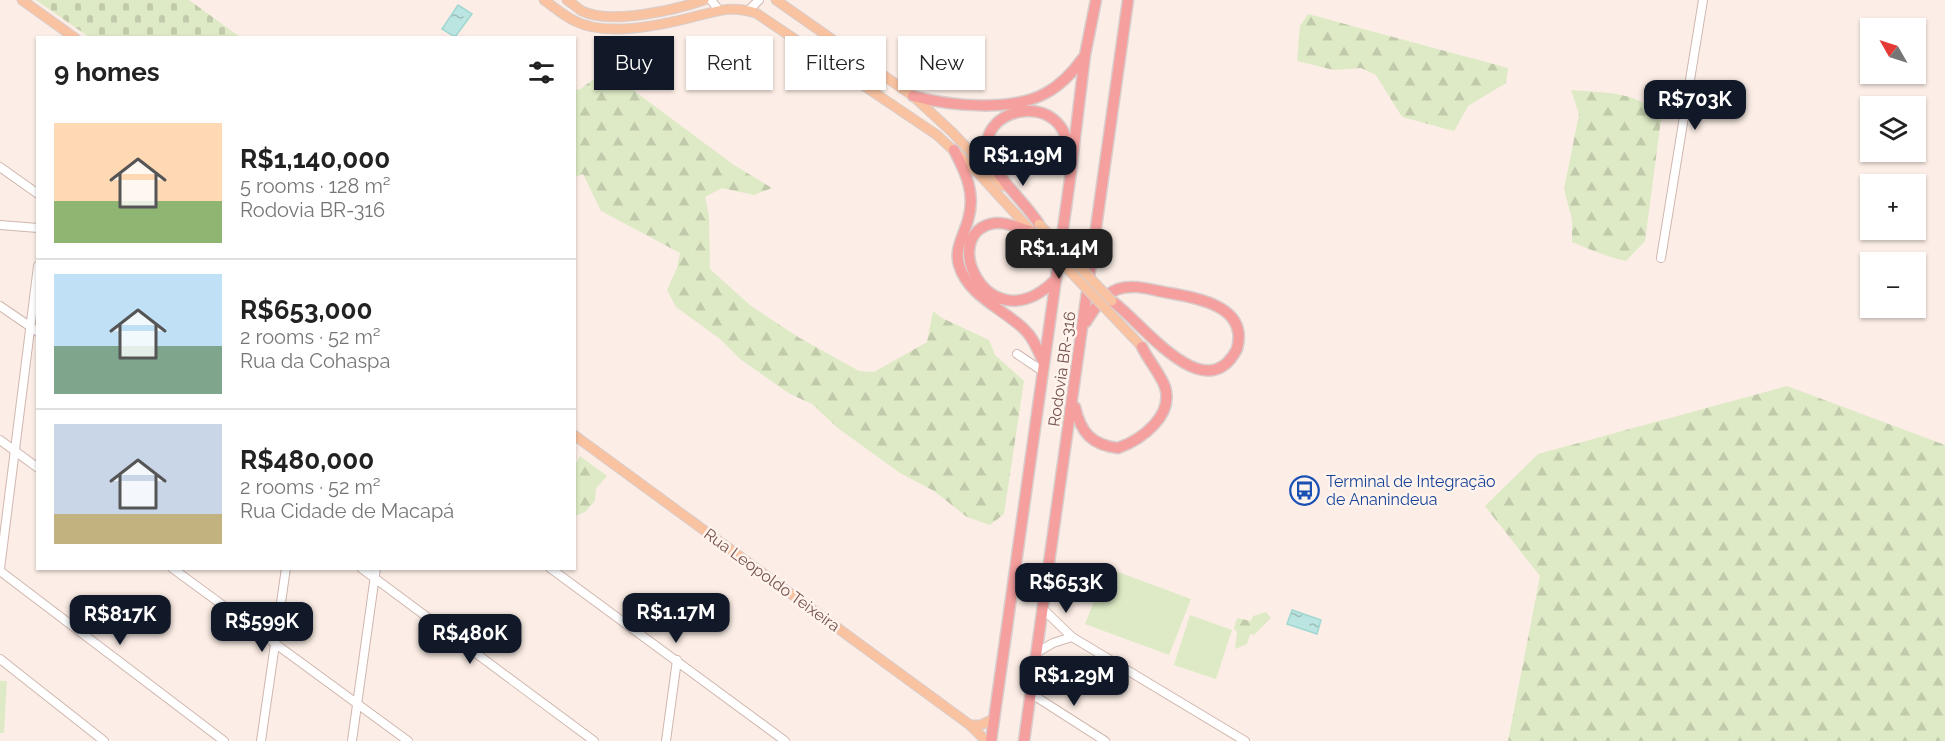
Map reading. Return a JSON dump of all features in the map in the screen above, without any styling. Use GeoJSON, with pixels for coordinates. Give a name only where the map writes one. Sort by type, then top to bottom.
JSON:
{"type":"FeatureCollection","features":[{"type":"Feature","properties":{"kind":"highway","name":"Rodovia BR-316"},"geometry":{"type":"LineString","coordinates":[[988,741],[1070,180],[1085,55],[1096,0]]}},
{"type":"Feature","properties":{"kind":"highway","name":"Rodovia BR-316"},"geometry":{"type":"LineString","coordinates":[[1024,741],[1057,495],[1074,402],[1104,155],[1128,0]]}},
{"type":"Feature","properties":{"kind":"highway"},"geometry":{"type":"LineString","coordinates":[[914,96],[939,103],[967,105],[1028,100],[1056,87],[1085,55]]}},
{"type":"Feature","properties":{"kind":"highway"},"geometry":{"type":"LineString","coordinates":[[1036,228],[989,155],[988,138],[992,128],[1004,117],[1021,112],[1039,112],[1049,116],[1063,130],[1068,147],[1070,180]]}},
{"type":"Feature","properties":{"kind":"highway"},"geometry":{"type":"LineString","coordinates":[[954,150],[970,185],[971,202],[957,252],[958,264],[971,287],[980,296],[1030,335],[1042,366]]}},
{"type":"Feature","properties":{"kind":"highway"},"geometry":{"type":"LineString","coordinates":[[1036,228],[999,223],[983,227],[969,248],[969,265],[985,287],[1008,301],[1030,299],[1055,280]]}},
{"type":"Feature","properties":{"kind":"highway"},"geometry":{"type":"LineString","coordinates":[[1084,325],[1103,299],[1117,290],[1132,286],[1197,298],[1224,310],[1237,326],[1239,338],[1237,349],[1220,368],[1210,370],[1191,368],[1168,353],[1129,312],[1109,305]]}},
{"type":"Feature","properties":{"kind":"highway"},"geometry":{"type":"LineString","coordinates":[[1074,402],[1084,434],[1094,442],[1118,448],[1142,436],[1163,411],[1166,395],[1164,385],[1142,346]]}},
{"type":"Feature","properties":{"kind":"main road"},"geometry":{"type":"LineString","coordinates":[[22,0],[72,36]]}},
{"type":"Feature","properties":{"kind":"main road"},"geometry":{"type":"LineString","coordinates":[[544,0],[574,21],[602,27],[667,23],[730,7],[749,10],[762,16],[847,72],[954,150],[1036,228]]}},
{"type":"Feature","properties":{"kind":"main road"},"geometry":{"type":"LineString","coordinates":[[567,0],[583,11],[605,15],[655,12],[704,0]]}},
{"type":"Feature","properties":{"kind":"main road"},"geometry":{"type":"LineString","coordinates":[[776,0],[914,96],[952,132],[1036,228],[1109,305],[1142,346]]}},
{"type":"Feature","properties":{"kind":"main road","name":"Rua Leopoldo Teixeira"},"geometry":{"type":"LineString","coordinates":[[576,436],[970,725],[988,741]]}},
{"type":"Feature","properties":{"kind":"main road"},"geometry":{"type":"LineString","coordinates":[[970,725],[981,725],[993,719]]}},
{"type":"Feature","properties":{"kind":"street"},"geometry":{"type":"LineString","coordinates":[[711,0],[717,9]]}},
{"type":"Feature","properties":{"kind":"street"},"geometry":{"type":"LineString","coordinates":[[749,10],[759,0]]}},
{"type":"Feature","properties":{"kind":"street"},"geometry":{"type":"LineString","coordinates":[[1661,258],[1703,0]]}},
{"type":"Feature","properties":{"kind":"street"},"geometry":{"type":"LineString","coordinates":[[0,167],[36,193]]}},
{"type":"Feature","properties":{"kind":"street"},"geometry":{"type":"LineString","coordinates":[[0,225],[36,228]]}},
{"type":"Feature","properties":{"kind":"street"},"geometry":{"type":"LineString","coordinates":[[36,298],[34,329],[0,570],[224,741]]}},
{"type":"Feature","properties":{"kind":"street"},"geometry":{"type":"LineString","coordinates":[[0,306],[34,329]]}},
{"type":"Feature","properties":{"kind":"street"},"geometry":{"type":"LineString","coordinates":[[1017,354],[1042,366]]}},
{"type":"Feature","properties":{"kind":"street"},"geometry":{"type":"LineString","coordinates":[[0,440],[36,467]]}},
{"type":"Feature","properties":{"kind":"street"},"geometry":{"type":"LineString","coordinates":[[175,570],[408,741]]}},
{"type":"Feature","properties":{"kind":"street"},"geometry":{"type":"LineString","coordinates":[[261,741],[286,570]]}},
{"type":"Feature","properties":{"kind":"street"},"geometry":{"type":"LineString","coordinates":[[365,570],[594,741]]}},
{"type":"Feature","properties":{"kind":"street"},"geometry":{"type":"LineString","coordinates":[[352,741],[376,570]]}},
{"type":"Feature","properties":{"kind":"street"},"geometry":{"type":"LineString","coordinates":[[553,570],[785,741]]}},
{"type":"Feature","properties":{"kind":"street"},"geometry":{"type":"LineString","coordinates":[[1043,609],[1072,637],[1245,741]]}},
{"type":"Feature","properties":{"kind":"street"},"geometry":{"type":"LineString","coordinates":[[1036,654],[1053,643],[1072,637]]}},
{"type":"Feature","properties":{"kind":"street"},"geometry":{"type":"LineString","coordinates":[[0,659],[104,741]]}},
{"type":"Feature","properties":{"kind":"street"},"geometry":{"type":"LineString","coordinates":[[666,741],[677,660]]}},
{"type":"Feature","properties":{"kind":"street"},"geometry":{"type":"LineString","coordinates":[[1030,693],[1105,741]]}},
{"type":"Feature","properties":{"kind":"green space"},"geometry":{"type":"Polygon","coordinates":[[[36,0],[189,0],[239,36],[88,36],[36,0]]]}},
{"type":"Feature","properties":{"kind":"green space"},"geometry":{"type":"Polygon","coordinates":[[[1308,14],[1508,68],[1506,83],[1468,106],[1454,131],[1402,117],[1376,75],[1361,68],[1334,70],[1297,61],[1300,26],[1308,14]]]}},
{"type":"Feature","properties":{"kind":"green space"},"geometry":{"type":"Polygon","coordinates":[[[594,79],[594,90],[633,90],[734,165],[772,188],[754,195],[722,188],[705,197],[709,215],[710,269],[751,306],[798,337],[859,371],[874,372],[927,342],[933,311],[942,318],[989,340],[995,355],[1024,381],[1004,514],[990,525],[967,517],[934,491],[900,473],[839,429],[812,404],[790,394],[740,359],[720,339],[676,307],[667,290],[677,268],[680,253],[601,211],[583,174],[576,177],[576,89],[579,90],[594,79]]]}},
{"type":"Feature","properties":{"kind":"green space"},"geometry":{"type":"Polygon","coordinates":[[[1571,90],[1609,93],[1633,98],[1653,110],[1661,120],[1645,241],[1626,261],[1572,242],[1572,220],[1564,189],[1579,114],[1571,90]]]}},
{"type":"Feature","properties":{"kind":"green space"},"geometry":{"type":"Polygon","coordinates":[[[1787,386],[1945,445],[1945,741],[1508,741],[1540,576],[1485,506],[1538,454],[1787,386]]]}},
{"type":"Feature","properties":{"kind":"green space"},"geometry":{"type":"Polygon","coordinates":[[[580,456],[607,476],[596,488],[595,501],[585,512],[576,516],[576,463],[580,456]]]}},
{"type":"Feature","properties":{"kind":"green space"},"geometry":{"type":"Polygon","coordinates":[[[1107,568],[1191,599],[1169,655],[1085,624],[1107,568]]]}},
{"type":"Feature","properties":{"kind":"green space"},"geometry":{"type":"Polygon","coordinates":[[[1266,612],[1271,618],[1254,635],[1250,634],[1247,644],[1235,649],[1237,632],[1234,628],[1237,618],[1251,621],[1253,616],[1266,612]]]}},
{"type":"Feature","properties":{"kind":"green space"},"geometry":{"type":"Polygon","coordinates":[[[1190,615],[1232,630],[1216,679],[1174,665],[1190,615]]]}},
{"type":"Feature","properties":{"kind":"green space"},"geometry":{"type":"Polygon","coordinates":[[[0,681],[7,681],[4,733],[0,733],[0,681]]]}},
{"type":"Feature","properties":{"kind":"water"},"geometry":{"type":"Polygon","coordinates":[[[458,5],[472,14],[456,36],[442,29],[458,5]]]}},
{"type":"Feature","properties":{"kind":"water"},"geometry":{"type":"Polygon","coordinates":[[[1292,610],[1321,620],[1317,634],[1287,624],[1292,610]]]}},
{"type":"Feature","properties":{"kind":"place","name":"Terminal de Integração de Ananindeua"},"geometry":{"type":"Point","coordinates":[1305,490]}}]}
